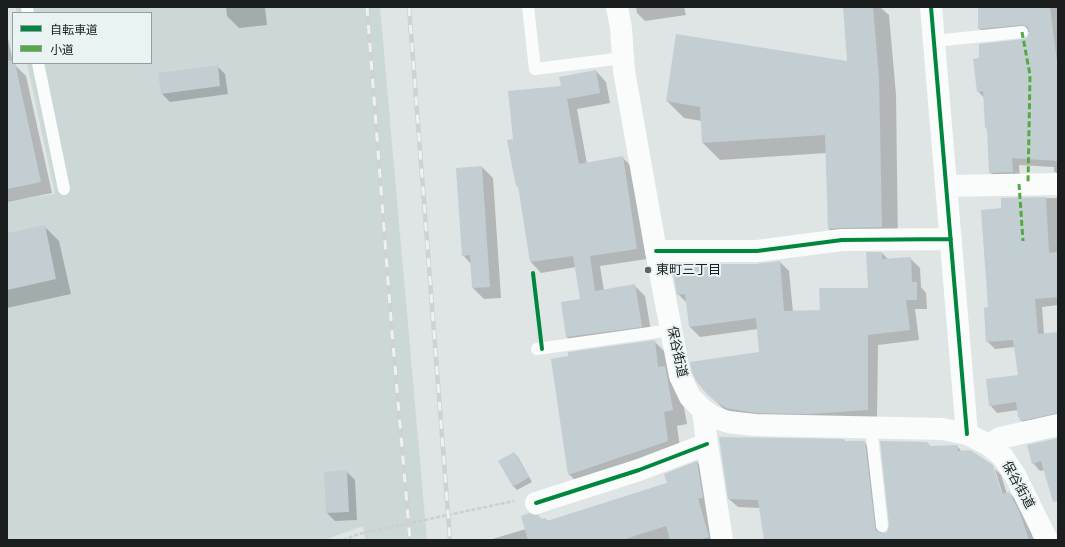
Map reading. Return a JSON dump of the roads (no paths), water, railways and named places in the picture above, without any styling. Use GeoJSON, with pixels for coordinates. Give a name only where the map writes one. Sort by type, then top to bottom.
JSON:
{"type":"FeatureCollection","features":[{"type":"Feature","properties":{"kind":"street","name":"保谷街道"},"geometry":{"type":"LineString","coordinates":[[617,7],[624,71],[656,251],[680,376],[690,397],[704,410],[728,422],[755,425],[943,429],[967,434],[989,444],[1003,457],[1015,475],[1047,540]]}},
{"type":"Feature","properties":{"kind":"street"},"geometry":{"type":"LineString","coordinates":[[931,7],[967,434]]}},
{"type":"Feature","properties":{"kind":"street"},"geometry":{"type":"LineString","coordinates":[[946,186],[1058,184]]}},
{"type":"Feature","properties":{"kind":"street"},"geometry":{"type":"LineString","coordinates":[[656,251],[757,251],[842,240],[951,240]]}},
{"type":"Feature","properties":{"kind":"street"},"geometry":{"type":"LineString","coordinates":[[704,410],[707,444],[722,540]]}},
{"type":"Feature","properties":{"kind":"street"},"geometry":{"type":"LineString","coordinates":[[989,444],[1000,438],[1058,425]]}},
{"type":"Feature","properties":{"kind":"street"},"geometry":{"type":"LineString","coordinates":[[536,503],[639,470],[707,444]]}},
{"type":"Feature","properties":{"kind":"lane"},"geometry":{"type":"LineString","coordinates":[[528,7],[535,69],[623,58]]}},
{"type":"Feature","properties":{"kind":"lane"},"geometry":{"type":"LineString","coordinates":[[934,41],[1022,32]]}},
{"type":"Feature","properties":{"kind":"lane"},"geometry":{"type":"LineString","coordinates":[[38,64],[64,189]]}},
{"type":"Feature","properties":{"kind":"lane"},"geometry":{"type":"LineString","coordinates":[[537,349],[671,330]]}},
{"type":"Feature","properties":{"kind":"lane"},"geometry":{"type":"LineString","coordinates":[[871,428],[882,526]]}},
{"type":"Feature","properties":{"kind":"railway"},"geometry":{"type":"LineString","coordinates":[[367,7],[391,320],[410,540]]}},
{"type":"Feature","properties":{"kind":"railway"},"geometry":{"type":"LineString","coordinates":[[409,7],[450,540]]}},
{"type":"Feature","properties":{"kind":"place","name":"東町三丁目"},"geometry":{"type":"Point","coordinates":[648,270]}}]}
